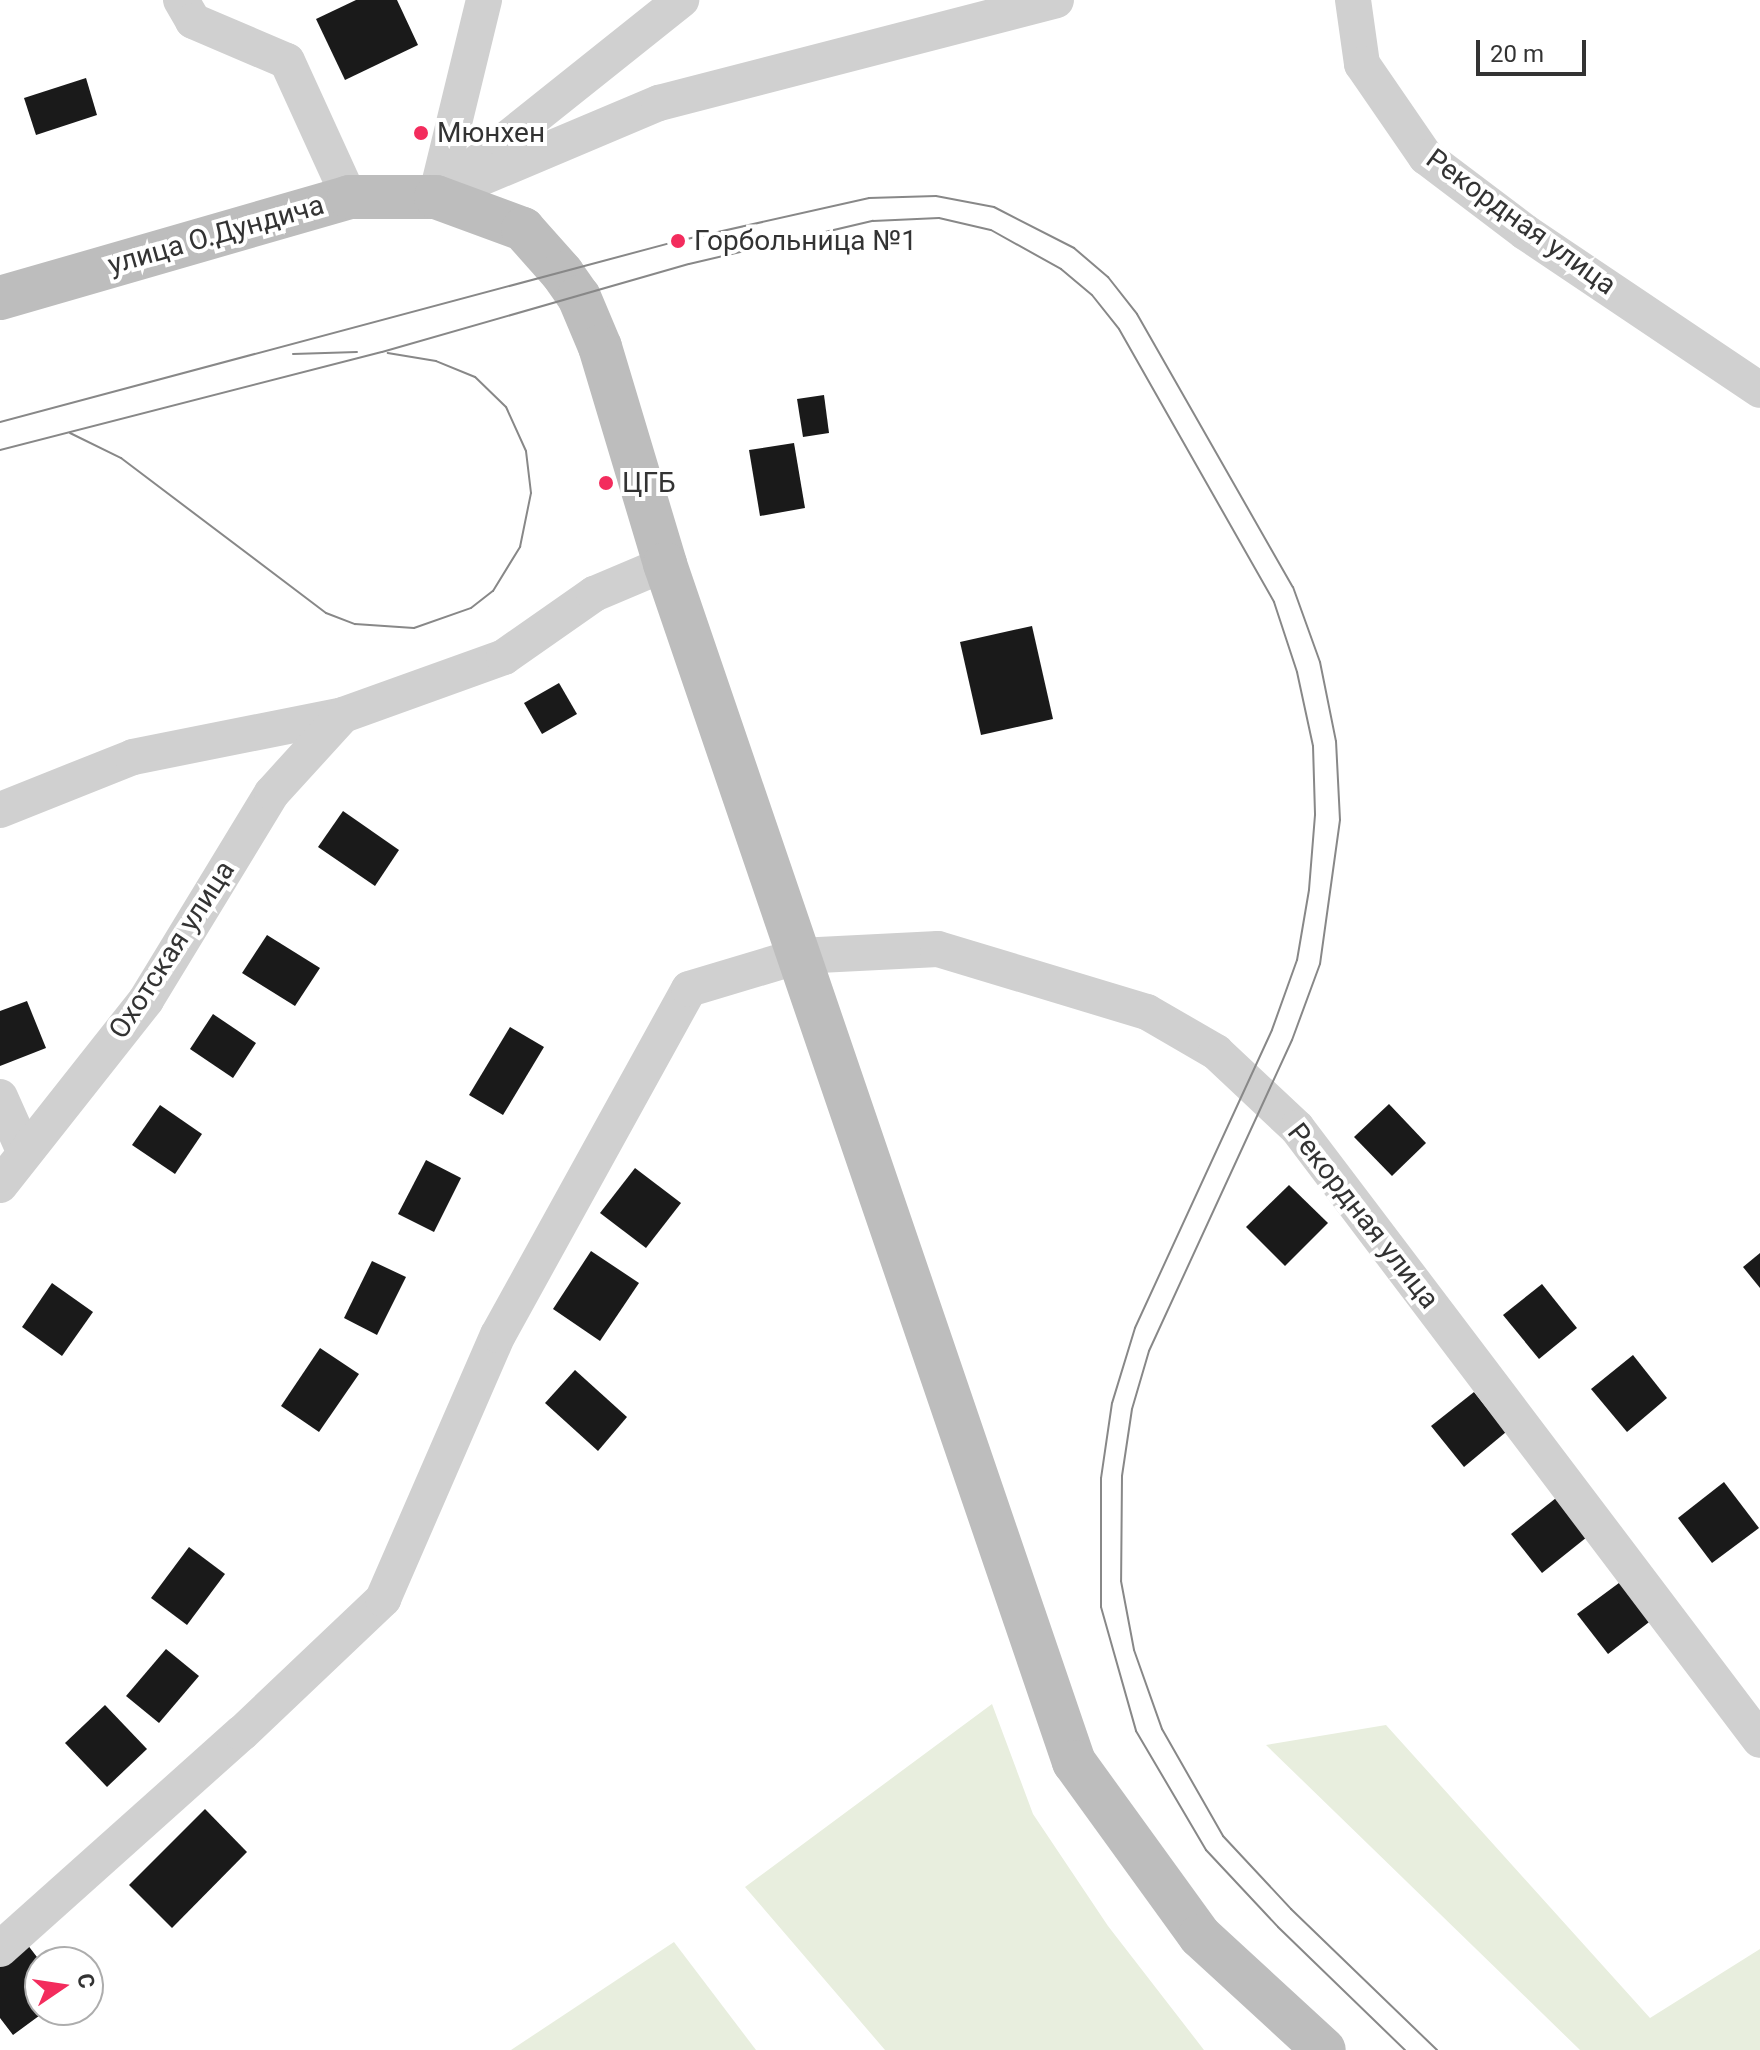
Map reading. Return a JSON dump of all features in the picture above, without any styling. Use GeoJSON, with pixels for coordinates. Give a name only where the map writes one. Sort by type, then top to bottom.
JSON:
{"type":"FeatureCollection","features":[{"type":"Feature","properties":{"kind":"main road","name":"улица О.Дундича"},"geometry":{"type":"LineString","coordinates":[[0,298],[349,197],[436,197]]}},
{"type":"Feature","properties":{"kind":"main road"},"geometry":{"type":"LineString","coordinates":[[436,197],[523,229],[579,297],[600,347],[665,564],[1074,1762],[1200,1936],[1324,2050]]}},
{"type":"Feature","properties":{"kind":"street"},"geometry":{"type":"LineString","coordinates":[[181,0],[193,21],[287,61],[349,197]]}},
{"type":"Feature","properties":{"kind":"street"},"geometry":{"type":"LineString","coordinates":[[436,197],[484,0]]}},
{"type":"Feature","properties":{"kind":"street"},"geometry":{"type":"LineString","coordinates":[[436,197],[681,0]]}},
{"type":"Feature","properties":{"kind":"street"},"geometry":{"type":"LineString","coordinates":[[436,197],[659,103],[1056,0]]}},
{"type":"Feature","properties":{"kind":"street","name":"Рекордная улица"},"geometry":{"type":"LineString","coordinates":[[1353,0],[1362,64],[1426,157],[1525,232],[1760,390]]}},
{"type":"Feature","properties":{"kind":"street"},"geometry":{"type":"LineString","coordinates":[[0,810],[133,757],[343,715],[504,657],[594,594],[665,564]]}},
{"type":"Feature","properties":{"kind":"street","name":"Охотская улица"},"geometry":{"type":"LineString","coordinates":[[0,1185],[146,1000],[272,793],[343,715]]}},
{"type":"Feature","properties":{"kind":"street","name":"Рекордная улица"},"geometry":{"type":"LineString","coordinates":[[0,1949],[242,1733],[383,1599],[498,1335],[689,989],[799,956],[938,949],[1147,1012],[1216,1052],[1297,1128],[1760,1740]]}},
{"type":"Feature","properties":{"kind":"street"},"geometry":{"type":"LineString","coordinates":[[0,1097],[24,1151]]}},
{"type":"Feature","properties":{"kind":"green space"},"geometry":{"type":"Polygon","coordinates":[[[992,1704],[1033,1814],[1108,1926],[1204,2050],[885,2050],[745,1887],[992,1704]]]}},
{"type":"Feature","properties":{"kind":"green space"},"geometry":{"type":"Polygon","coordinates":[[[1386,1725],[1650,2018],[1760,1949],[1760,2050],[1580,2050],[1266,1745],[1386,1725]]]}},
{"type":"Feature","properties":{"kind":"green space"},"geometry":{"type":"Polygon","coordinates":[[[674,1942],[756,2050],[511,2050],[674,1942]]]}},
{"type":"Feature","properties":{"kind":"building"},"geometry":{"type":"Polygon","coordinates":[[[356,0],[397,0],[418,45],[345,80],[316,19],[356,0]]]}},
{"type":"Feature","properties":{"kind":"building"},"geometry":{"type":"Polygon","coordinates":[[[86,78],[97,115],[36,135],[24,98],[86,78]]]}},
{"type":"Feature","properties":{"kind":"building"},"geometry":{"type":"Polygon","coordinates":[[[824,395],[829,433],[803,437],[797,399],[824,395]]]}},
{"type":"Feature","properties":{"kind":"building"},"geometry":{"type":"Polygon","coordinates":[[[794,443],[805,508],[760,516],[749,450],[794,443]]]}},
{"type":"Feature","properties":{"kind":"building"},"geometry":{"type":"Polygon","coordinates":[[[1032,626],[1053,719],[981,735],[960,642],[1032,626]]]}},
{"type":"Feature","properties":{"kind":"building"},"geometry":{"type":"Polygon","coordinates":[[[559,683],[577,714],[542,734],[524,703],[559,683]]]}},
{"type":"Feature","properties":{"kind":"building"},"geometry":{"type":"Polygon","coordinates":[[[343,811],[399,850],[375,886],[318,847],[343,811]]]}},
{"type":"Feature","properties":{"kind":"building"},"geometry":{"type":"Polygon","coordinates":[[[267,935],[320,968],[295,1006],[242,973],[267,935]]]}},
{"type":"Feature","properties":{"kind":"building"},"geometry":{"type":"Polygon","coordinates":[[[27,1001],[46,1048],[0,1066],[0,1011],[27,1001]]]}},
{"type":"Feature","properties":{"kind":"building"},"geometry":{"type":"Polygon","coordinates":[[[213,1014],[256,1043],[233,1078],[190,1049],[213,1014]]]}},
{"type":"Feature","properties":{"kind":"building"},"geometry":{"type":"Polygon","coordinates":[[[510,1027],[544,1047],[503,1115],[469,1095],[510,1027]]]}},
{"type":"Feature","properties":{"kind":"building"},"geometry":{"type":"Polygon","coordinates":[[[1389,1104],[1426,1143],[1392,1176],[1354,1137],[1389,1104]]]}},
{"type":"Feature","properties":{"kind":"building"},"geometry":{"type":"Polygon","coordinates":[[[160,1105],[202,1134],[175,1174],[132,1145],[160,1105]]]}},
{"type":"Feature","properties":{"kind":"building"},"geometry":{"type":"Polygon","coordinates":[[[426,1160],[461,1178],[434,1232],[398,1214],[426,1160]]]}},
{"type":"Feature","properties":{"kind":"building"},"geometry":{"type":"Polygon","coordinates":[[[635,1168],[681,1203],[646,1248],[600,1213],[635,1168]]]}},
{"type":"Feature","properties":{"kind":"building"},"geometry":{"type":"Polygon","coordinates":[[[1289,1185],[1328,1223],[1285,1266],[1246,1227],[1289,1185]]]}},
{"type":"Feature","properties":{"kind":"building"},"geometry":{"type":"Polygon","coordinates":[[[591,1251],[639,1283],[600,1341],[553,1309],[591,1251]]]}},
{"type":"Feature","properties":{"kind":"building"},"geometry":{"type":"Polygon","coordinates":[[[1760,1253],[1760,1288],[1743,1267],[1760,1253]]]}},
{"type":"Feature","properties":{"kind":"building"},"geometry":{"type":"Polygon","coordinates":[[[372,1261],[406,1277],[377,1335],[344,1318],[372,1261]]]}},
{"type":"Feature","properties":{"kind":"building"},"geometry":{"type":"Polygon","coordinates":[[[52,1283],[93,1312],[62,1356],[22,1327],[52,1283]]]}},
{"type":"Feature","properties":{"kind":"building"},"geometry":{"type":"Polygon","coordinates":[[[1542,1284],[1577,1328],[1539,1359],[1503,1315],[1542,1284]]]}},
{"type":"Feature","properties":{"kind":"building"},"geometry":{"type":"Polygon","coordinates":[[[320,1348],[359,1374],[319,1432],[281,1406],[320,1348]]]}},
{"type":"Feature","properties":{"kind":"building"},"geometry":{"type":"Polygon","coordinates":[[[1633,1355],[1667,1398],[1627,1432],[1591,1389],[1633,1355]]]}},
{"type":"Feature","properties":{"kind":"building"},"geometry":{"type":"Polygon","coordinates":[[[575,1370],[627,1417],[598,1451],[545,1403],[575,1370]]]}},
{"type":"Feature","properties":{"kind":"building"},"geometry":{"type":"Polygon","coordinates":[[[1474,1392],[1506,1432],[1464,1467],[1431,1426],[1474,1392]]]}},
{"type":"Feature","properties":{"kind":"building"},"geometry":{"type":"Polygon","coordinates":[[[1724,1482],[1759,1528],[1712,1563],[1678,1518],[1724,1482]]]}},
{"type":"Feature","properties":{"kind":"building"},"geometry":{"type":"Polygon","coordinates":[[[1556,1498],[1587,1537],[1542,1573],[1511,1534],[1556,1498]]]}},
{"type":"Feature","properties":{"kind":"building"},"geometry":{"type":"Polygon","coordinates":[[[189,1547],[225,1574],[187,1625],[151,1598],[189,1547]]]}},
{"type":"Feature","properties":{"kind":"building"},"geometry":{"type":"Polygon","coordinates":[[[1623,1580],[1653,1619],[1608,1654],[1577,1614],[1623,1580]]]}},
{"type":"Feature","properties":{"kind":"building"},"geometry":{"type":"Polygon","coordinates":[[[166,1649],[199,1676],[159,1723],[126,1696],[166,1649]]]}},
{"type":"Feature","properties":{"kind":"building"},"geometry":{"type":"Polygon","coordinates":[[[105,1705],[147,1749],[107,1787],[65,1743],[105,1705]]]}},
{"type":"Feature","properties":{"kind":"building"},"geometry":{"type":"Polygon","coordinates":[[[205,1809],[247,1852],[172,1928],[129,1885],[205,1809]]]}},
{"type":"Feature","properties":{"kind":"building"},"geometry":{"type":"Polygon","coordinates":[[[24,1946],[25,2026],[13,2035],[0,2018],[0,1965],[24,1946]]]}},
{"type":"Feature","properties":{"kind":"tram line"},"geometry":{"type":"LineString","coordinates":[[0,422],[678,241],[869,198],[936,196],[994,207],[1074,248],[1108,277],[1137,314],[1293,587],[1320,662],[1336,741],[1340,820],[1320,964],[1292,1040],[1149,1351],[1132,1409],[1122,1476],[1121,1581],[1134,1650],[1162,1729],[1223,1836],[1291,1909],[1437,2050]]}},
{"type":"Feature","properties":{"kind":"tram line"},"geometry":{"type":"LineString","coordinates":[[0,450],[382,352],[689,264],[873,221],[939,218],[991,230],[1061,269],[1092,295],[1119,329],[1274,602],[1297,672],[1313,746],[1315,815],[1309,890],[1297,960],[1272,1030],[1135,1328],[1112,1403],[1101,1478],[1101,1607],[1136,1731],[1206,1850],[1278,1927],[1405,2050]]}},
{"type":"Feature","properties":{"kind":"tram line"},"geometry":{"type":"LineString","coordinates":[[293,354],[357,352]]}},
{"type":"Feature","properties":{"kind":"tram line"},"geometry":{"type":"LineString","coordinates":[[70,433],[121,458],[326,613],[355,624],[414,628],[471,608],[493,591],[520,547],[531,493],[526,451],[506,407],[475,377],[436,361],[388,353]]}},
{"type":"Feature","properties":{"kind":"place","name":"Мюнхен"},"geometry":{"type":"Point","coordinates":[421,133]}},
{"type":"Feature","properties":{"kind":"place","name":"Горбольница №1"},"geometry":{"type":"Point","coordinates":[678,241]}},
{"type":"Feature","properties":{"kind":"place","name":"ЦГБ"},"geometry":{"type":"Point","coordinates":[606,483]}}]}
